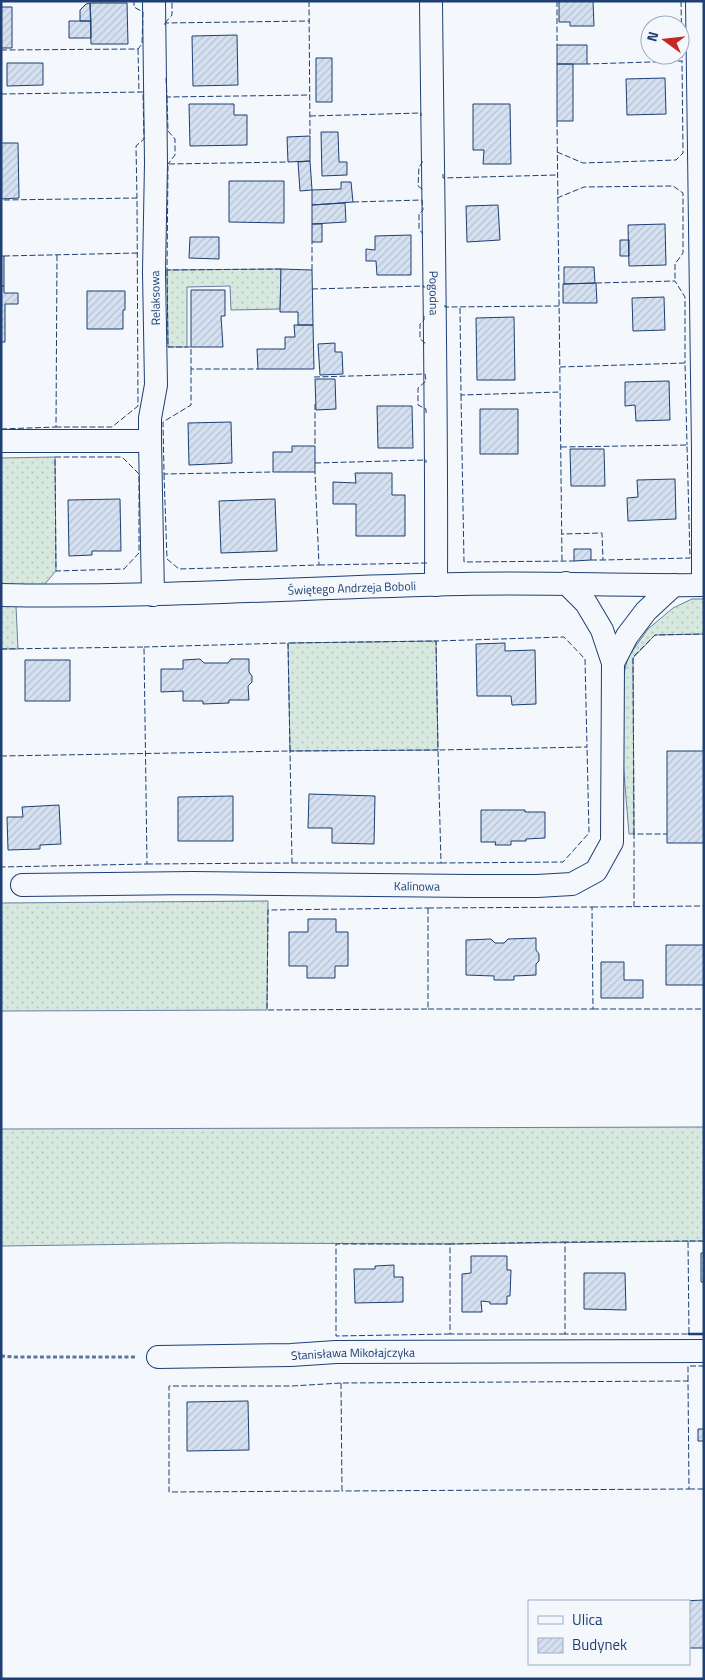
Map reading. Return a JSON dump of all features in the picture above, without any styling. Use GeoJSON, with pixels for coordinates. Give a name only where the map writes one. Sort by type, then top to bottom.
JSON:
{"type":"FeatureCollection","features":[{"type":"Feature","properties":{"kind":"street","name":"Relaksowa"},"geometry":{"type":"LineString","coordinates":[[153,595],[150,418],[156,385],[154,1]]}},
{"type":"Feature","properties":{"kind":"street","name":"Pogodna"},"geometry":{"type":"LineString","coordinates":[[431,1],[432,176],[437,396],[436,585]]}},
{"type":"Feature","properties":{"kind":"street"},"geometry":{"type":"LineString","coordinates":[[697,1],[703,585]]}},
{"type":"Feature","properties":{"kind":"street"},"geometry":{"type":"LineString","coordinates":[[1,441],[150,440]]}},
{"type":"Feature","properties":{"kind":"street","name":"Świętego Andrzeja Boboli"},"geometry":{"type":"LineString","coordinates":[[1,595],[78,597],[436,585],[566,583],[703,585]]}},
{"type":"Feature","properties":{"kind":"street","name":"Kalinowa"},"geometry":{"type":"LineString","coordinates":[[22,885],[193,883],[518,886],[572,884],[596,871],[612,842],[613,663],[602,630],[594,616],[586,603],[566,583]]}},
{"type":"Feature","properties":{"kind":"street","name":"Kalinowa"},"geometry":{"type":"LineString","coordinates":[[613,663],[627,636],[646,611],[674,585]]}},
{"type":"Feature","properties":{"kind":"street","name":"Stanisława Mikołajczyka"},"geometry":{"type":"LineString","coordinates":[[158,1357],[292,1355],[336,1352],[704,1351]]}},
{"type":"Feature","properties":{"kind":"path"},"geometry":{"type":"LineString","coordinates":[[1,1356],[158,1357]]}},
{"type":"Feature","properties":{"kind":"shaded area"},"geometry":{"type":"Polygon","coordinates":[[[281,269],[280,309],[231,310],[230,286],[187,287],[187,347],[168,347],[167,270],[281,269]]]}},
{"type":"Feature","properties":{"kind":"shaded area"},"geometry":{"type":"Polygon","coordinates":[[[55,457],[56,571],[43,586],[1,585],[1,458],[55,457]]]}},
{"type":"Feature","properties":{"kind":"shaded area"},"geometry":{"type":"Polygon","coordinates":[[[692,599],[704,599],[704,634],[655,635],[633,658],[634,834],[629,834],[622,749],[622,682],[628,657],[648,629],[673,608],[692,599]]]}},
{"type":"Feature","properties":{"kind":"shaded area"},"geometry":{"type":"Polygon","coordinates":[[[1,606],[16,606],[18,649],[1,649],[1,606]]]}},
{"type":"Feature","properties":{"kind":"shaded area"},"geometry":{"type":"Polygon","coordinates":[[[436,641],[438,750],[290,751],[288,643],[436,641]]]}},
{"type":"Feature","properties":{"kind":"shaded area"},"geometry":{"type":"Polygon","coordinates":[[[268,901],[267,1010],[1,1011],[1,903],[268,901]]]}},
{"type":"Feature","properties":{"kind":"shaded area"},"geometry":{"type":"Polygon","coordinates":[[[704,1127],[704,1241],[1,1246],[1,1129],[704,1127]]]}},
{"type":"Feature","properties":{"kind":"building"},"geometry":{"type":"Polygon","coordinates":[[[559,1],[593,1],[594,26],[570,26],[570,22],[559,22],[559,1]]]}},
{"type":"Feature","properties":{"kind":"building"},"geometry":{"type":"Polygon","coordinates":[[[90,3],[91,21],[80,21],[80,10],[90,3]]]}},
{"type":"Feature","properties":{"kind":"building"},"geometry":{"type":"Polygon","coordinates":[[[90,3],[127,3],[128,44],[91,44],[90,3]]]}},
{"type":"Feature","properties":{"kind":"building"},"geometry":{"type":"Polygon","coordinates":[[[1,7],[12,7],[12,48],[1,48],[1,7]]]}},
{"type":"Feature","properties":{"kind":"building"},"geometry":{"type":"Polygon","coordinates":[[[69,21],[91,21],[91,38],[69,38],[69,21]]]}},
{"type":"Feature","properties":{"kind":"building"},"geometry":{"type":"Polygon","coordinates":[[[237,35],[238,85],[193,86],[192,36],[237,35]]]}},
{"type":"Feature","properties":{"kind":"building"},"geometry":{"type":"Polygon","coordinates":[[[557,45],[587,45],[587,64],[557,64],[557,45]]]}},
{"type":"Feature","properties":{"kind":"building"},"geometry":{"type":"Polygon","coordinates":[[[316,58],[332,58],[332,102],[316,102],[316,58]]]}},
{"type":"Feature","properties":{"kind":"building"},"geometry":{"type":"Polygon","coordinates":[[[7,63],[43,63],[43,85],[7,86],[7,63]]]}},
{"type":"Feature","properties":{"kind":"building"},"geometry":{"type":"Polygon","coordinates":[[[557,64],[573,64],[573,121],[557,121],[557,64]]]}},
{"type":"Feature","properties":{"kind":"building"},"geometry":{"type":"Polygon","coordinates":[[[665,78],[666,114],[627,115],[626,79],[665,78]]]}},
{"type":"Feature","properties":{"kind":"building"},"geometry":{"type":"Polygon","coordinates":[[[189,104],[234,104],[234,115],[247,115],[247,145],[190,146],[189,104]]]}},
{"type":"Feature","properties":{"kind":"building"},"geometry":{"type":"Polygon","coordinates":[[[473,104],[510,104],[511,164],[483,164],[484,150],[473,150],[473,104]]]}},
{"type":"Feature","properties":{"kind":"building"},"geometry":{"type":"Polygon","coordinates":[[[321,132],[338,132],[339,162],[347,162],[347,175],[322,176],[321,132]]]}},
{"type":"Feature","properties":{"kind":"building"},"geometry":{"type":"Polygon","coordinates":[[[310,136],[310,161],[288,162],[287,137],[310,136]]]}},
{"type":"Feature","properties":{"kind":"building"},"geometry":{"type":"Polygon","coordinates":[[[1,143],[18,143],[19,198],[1,199],[1,143]]]}},
{"type":"Feature","properties":{"kind":"building"},"geometry":{"type":"Polygon","coordinates":[[[310,161],[312,190],[300,191],[298,162],[310,161]]]}},
{"type":"Feature","properties":{"kind":"building"},"geometry":{"type":"Polygon","coordinates":[[[229,181],[284,181],[284,223],[229,222],[229,181]]]}},
{"type":"Feature","properties":{"kind":"building"},"geometry":{"type":"Polygon","coordinates":[[[341,182],[351,182],[353,202],[312,205],[312,190],[341,189],[341,182]]]}},
{"type":"Feature","properties":{"kind":"building"},"geometry":{"type":"Polygon","coordinates":[[[345,203],[346,222],[312,224],[312,205],[345,203]]]}},
{"type":"Feature","properties":{"kind":"building"},"geometry":{"type":"Polygon","coordinates":[[[498,205],[500,240],[467,242],[466,206],[498,205]]]}},
{"type":"Feature","properties":{"kind":"building"},"geometry":{"type":"Polygon","coordinates":[[[312,224],[322,224],[322,242],[312,242],[312,224]]]}},
{"type":"Feature","properties":{"kind":"building"},"geometry":{"type":"Polygon","coordinates":[[[665,224],[666,265],[629,266],[628,225],[665,224]]]}},
{"type":"Feature","properties":{"kind":"building"},"geometry":{"type":"Polygon","coordinates":[[[411,235],[411,275],[377,275],[376,261],[366,261],[366,249],[375,250],[375,236],[411,235]]]}},
{"type":"Feature","properties":{"kind":"building"},"geometry":{"type":"Polygon","coordinates":[[[190,237],[219,237],[219,259],[189,258],[190,237]]]}},
{"type":"Feature","properties":{"kind":"building"},"geometry":{"type":"Polygon","coordinates":[[[620,240],[629,240],[629,256],[620,256],[620,240]]]}},
{"type":"Feature","properties":{"kind":"building"},"geometry":{"type":"Polygon","coordinates":[[[1,256],[4,256],[4,286],[1,286],[1,256]]]}},
{"type":"Feature","properties":{"kind":"building"},"geometry":{"type":"Polygon","coordinates":[[[564,267],[594,267],[595,283],[564,284],[564,267]]]}},
{"type":"Feature","properties":{"kind":"building"},"geometry":{"type":"Polygon","coordinates":[[[281,269],[312,270],[313,325],[298,325],[298,312],[280,312],[281,269]]]}},
{"type":"Feature","properties":{"kind":"building"},"geometry":{"type":"Polygon","coordinates":[[[596,283],[597,303],[563,303],[563,284],[596,283]]]}},
{"type":"Feature","properties":{"kind":"building"},"geometry":{"type":"Polygon","coordinates":[[[1,286],[4,286],[4,293],[18,293],[18,304],[5,304],[5,342],[1,342],[1,286]]]}},
{"type":"Feature","properties":{"kind":"building"},"geometry":{"type":"Polygon","coordinates":[[[191,290],[225,290],[225,316],[221,316],[223,347],[191,347],[191,290]]]}},
{"type":"Feature","properties":{"kind":"building"},"geometry":{"type":"Polygon","coordinates":[[[87,291],[125,291],[123,329],[87,329],[87,291]]]}},
{"type":"Feature","properties":{"kind":"building"},"geometry":{"type":"Polygon","coordinates":[[[664,297],[665,330],[633,331],[632,298],[664,297]]]}},
{"type":"Feature","properties":{"kind":"building"},"geometry":{"type":"Polygon","coordinates":[[[514,317],[515,380],[477,380],[476,318],[514,317]]]}},
{"type":"Feature","properties":{"kind":"building"},"geometry":{"type":"Polygon","coordinates":[[[294,325],[313,325],[314,369],[258,369],[257,349],[285,349],[285,337],[295,337],[294,325]]]}},
{"type":"Feature","properties":{"kind":"building"},"geometry":{"type":"Polygon","coordinates":[[[335,343],[335,352],[342,352],[343,374],[320,375],[318,344],[335,343]]]}},
{"type":"Feature","properties":{"kind":"building"},"geometry":{"type":"Polygon","coordinates":[[[315,379],[335,379],[336,409],[316,410],[315,379]]]}},
{"type":"Feature","properties":{"kind":"building"},"geometry":{"type":"Polygon","coordinates":[[[669,381],[670,420],[636,421],[635,405],[625,406],[625,382],[669,381]]]}},
{"type":"Feature","properties":{"kind":"building"},"geometry":{"type":"Polygon","coordinates":[[[377,406],[412,406],[413,448],[378,448],[377,406]]]}},
{"type":"Feature","properties":{"kind":"building"},"geometry":{"type":"Polygon","coordinates":[[[480,409],[518,409],[518,454],[480,454],[480,409]]]}},
{"type":"Feature","properties":{"kind":"building"},"geometry":{"type":"Polygon","coordinates":[[[231,422],[232,463],[189,465],[188,423],[231,422]]]}},
{"type":"Feature","properties":{"kind":"building"},"geometry":{"type":"Polygon","coordinates":[[[292,446],[315,446],[315,472],[273,472],[273,452],[292,452],[292,446]]]}},
{"type":"Feature","properties":{"kind":"building"},"geometry":{"type":"Polygon","coordinates":[[[570,449],[604,449],[605,486],[571,486],[570,449]]]}},
{"type":"Feature","properties":{"kind":"building"},"geometry":{"type":"Polygon","coordinates":[[[355,473],[392,473],[392,495],[405,495],[405,536],[356,536],[356,504],[333,504],[333,482],[356,483],[355,473]]]}},
{"type":"Feature","properties":{"kind":"building"},"geometry":{"type":"Polygon","coordinates":[[[675,479],[676,519],[628,521],[627,498],[638,497],[637,480],[675,479]]]}},
{"type":"Feature","properties":{"kind":"building"},"geometry":{"type":"Polygon","coordinates":[[[120,499],[121,551],[92,551],[92,555],[69,556],[68,500],[120,499]]]}},
{"type":"Feature","properties":{"kind":"building"},"geometry":{"type":"Polygon","coordinates":[[[275,499],[277,551],[221,553],[219,501],[275,499]]]}},
{"type":"Feature","properties":{"kind":"building"},"geometry":{"type":"Polygon","coordinates":[[[574,549],[591,549],[591,560],[574,561],[574,549]]]}},
{"type":"Feature","properties":{"kind":"building"},"geometry":{"type":"Polygon","coordinates":[[[505,643],[505,651],[535,650],[536,704],[512,705],[511,696],[477,696],[476,644],[505,643]]]}},
{"type":"Feature","properties":{"kind":"building"},"geometry":{"type":"Polygon","coordinates":[[[200,659],[204,663],[228,663],[231,659],[249,659],[249,672],[252,676],[252,682],[248,686],[249,700],[229,700],[229,703],[203,704],[203,701],[183,701],[183,691],[161,692],[161,669],[183,669],[183,660],[200,659]]]}},
{"type":"Feature","properties":{"kind":"building"},"geometry":{"type":"Polygon","coordinates":[[[25,660],[70,660],[70,701],[25,701],[25,660]]]}},
{"type":"Feature","properties":{"kind":"building"},"geometry":{"type":"Polygon","coordinates":[[[667,751],[704,751],[704,843],[667,843],[667,751]]]}},
{"type":"Feature","properties":{"kind":"building"},"geometry":{"type":"Polygon","coordinates":[[[309,794],[375,796],[374,844],[332,843],[332,828],[308,828],[309,794]]]}},
{"type":"Feature","properties":{"kind":"building"},"geometry":{"type":"Polygon","coordinates":[[[233,796],[233,841],[178,841],[178,797],[233,796]]]}},
{"type":"Feature","properties":{"kind":"building"},"geometry":{"type":"Polygon","coordinates":[[[59,805],[61,844],[40,845],[40,849],[8,850],[7,817],[23,817],[22,807],[59,805]]]}},
{"type":"Feature","properties":{"kind":"building"},"geometry":{"type":"Polygon","coordinates":[[[481,810],[545,812],[545,838],[511,841],[511,845],[495,845],[496,842],[481,842],[481,810]]]}},
{"type":"Feature","properties":{"kind":"building"},"geometry":{"type":"Polygon","coordinates":[[[308,919],[336,919],[336,932],[348,932],[348,966],[335,966],[335,978],[307,978],[307,966],[289,966],[289,932],[308,932],[308,919]]]}},
{"type":"Feature","properties":{"kind":"building"},"geometry":{"type":"Polygon","coordinates":[[[536,938],[536,950],[539,954],[539,961],[536,964],[536,975],[514,976],[514,980],[494,980],[494,976],[466,975],[466,940],[491,939],[495,943],[504,943],[508,939],[536,938]]]}},
{"type":"Feature","properties":{"kind":"building"},"geometry":{"type":"Polygon","coordinates":[[[666,945],[704,945],[704,985],[666,985],[666,945]]]}},
{"type":"Feature","properties":{"kind":"building"},"geometry":{"type":"Polygon","coordinates":[[[601,962],[624,962],[624,980],[643,980],[643,998],[601,998],[601,962]]]}},
{"type":"Feature","properties":{"kind":"building"},"geometry":{"type":"Polygon","coordinates":[[[701,1253],[704,1253],[704,1282],[701,1282],[701,1253]]]}},
{"type":"Feature","properties":{"kind":"building"},"geometry":{"type":"Polygon","coordinates":[[[471,1256],[507,1256],[507,1270],[511,1270],[510,1296],[507,1296],[507,1304],[490,1304],[490,1302],[481,1301],[482,1312],[462,1312],[462,1274],[471,1273],[471,1256]]]}},
{"type":"Feature","properties":{"kind":"building"},"geometry":{"type":"Polygon","coordinates":[[[394,1265],[394,1277],[403,1277],[403,1302],[355,1303],[354,1269],[375,1269],[375,1266],[394,1265]]]}},
{"type":"Feature","properties":{"kind":"building"},"geometry":{"type":"Polygon","coordinates":[[[584,1273],[625,1273],[626,1310],[584,1309],[584,1273]]]}},
{"type":"Feature","properties":{"kind":"building"},"geometry":{"type":"Polygon","coordinates":[[[248,1401],[249,1450],[187,1451],[187,1402],[248,1401]]]}},
{"type":"Feature","properties":{"kind":"building"},"geometry":{"type":"Polygon","coordinates":[[[698,1429],[704,1429],[704,1441],[698,1441],[698,1429]]]}},
{"type":"Feature","properties":{"kind":"building"},"geometry":{"type":"Polygon","coordinates":[[[704,1600],[704,1648],[690,1648],[690,1601],[704,1600]]]}},
{"type":"Feature","properties":{"kind":"fence"},"geometry":{"type":"LineString","coordinates":[[1,50],[138,49],[142,44],[143,12],[134,7],[134,1]]}},
{"type":"Feature","properties":{"kind":"fence"},"geometry":{"type":"LineString","coordinates":[[165,23],[172,15],[172,1]]}},
{"type":"Feature","properties":{"kind":"fence"},"geometry":{"type":"LineString","coordinates":[[309,1],[310,136]]}},
{"type":"Feature","properties":{"kind":"fence"},"geometry":{"type":"LineString","coordinates":[[557,1],[557,45]]}},
{"type":"Feature","properties":{"kind":"fence"},"geometry":{"type":"LineString","coordinates":[[681,1],[681,15]]}},
{"type":"Feature","properties":{"kind":"fence"},"geometry":{"type":"LineString","coordinates":[[165,25],[165,23],[310,21]]}},
{"type":"Feature","properties":{"kind":"fence"},"geometry":{"type":"LineString","coordinates":[[138,49],[139,92]]}},
{"type":"Feature","properties":{"kind":"fence"},"geometry":{"type":"LineString","coordinates":[[557,152],[583,163],[676,160],[683,153],[682,61],[587,64]]}},
{"type":"Feature","properties":{"kind":"fence"},"geometry":{"type":"LineString","coordinates":[[166,78],[167,97],[310,95]]}},
{"type":"Feature","properties":{"kind":"fence"},"geometry":{"type":"LineString","coordinates":[[1,94],[143,92],[144,139],[136,146],[137,198]]}},
{"type":"Feature","properties":{"kind":"fence"},"geometry":{"type":"LineString","coordinates":[[167,97],[168,131],[175,139],[175,155],[168,164]]}},
{"type":"Feature","properties":{"kind":"fence"},"geometry":{"type":"LineString","coordinates":[[310,116],[421,113],[421,116]]}},
{"type":"Feature","properties":{"kind":"fence"},"geometry":{"type":"LineString","coordinates":[[557,121],[562,561]]}},
{"type":"Feature","properties":{"kind":"fence"},"geometry":{"type":"LineString","coordinates":[[422,161],[419,167],[418,186],[422,189],[422,192]]}},
{"type":"Feature","properties":{"kind":"fence"},"geometry":{"type":"LineString","coordinates":[[281,269],[167,270],[168,164],[288,162]]}},
{"type":"Feature","properties":{"kind":"fence"},"geometry":{"type":"LineString","coordinates":[[443,174],[443,178],[557,175]]}},
{"type":"Feature","properties":{"kind":"fence"},"geometry":{"type":"LineString","coordinates":[[557,198],[584,187],[673,186],[683,193],[683,253],[675,264],[675,281]]}},
{"type":"Feature","properties":{"kind":"fence"},"geometry":{"type":"LineString","coordinates":[[4,200],[137,198],[138,406],[112,427],[56,427]]}},
{"type":"Feature","properties":{"kind":"fence"},"geometry":{"type":"LineString","coordinates":[[353,202],[422,200],[423,210],[419,214],[419,229],[423,234]]}},
{"type":"Feature","properties":{"kind":"fence"},"geometry":{"type":"LineString","coordinates":[[312,242],[312,270]]}},
{"type":"Feature","properties":{"kind":"fence"},"geometry":{"type":"LineString","coordinates":[[4,256],[138,253]]}},
{"type":"Feature","properties":{"kind":"fence"},"geometry":{"type":"LineString","coordinates":[[1,429],[56,427],[57,255]]}},
{"type":"Feature","properties":{"kind":"fence"},"geometry":{"type":"LineString","coordinates":[[167,270],[168,347],[191,347],[191,369],[258,369]]}},
{"type":"Feature","properties":{"kind":"fence"},"geometry":{"type":"LineString","coordinates":[[596,283],[675,281],[685,297],[685,363]]}},
{"type":"Feature","properties":{"kind":"fence"},"geometry":{"type":"LineString","coordinates":[[312,289],[424,286],[424,288]]}},
{"type":"Feature","properties":{"kind":"fence"},"geometry":{"type":"LineString","coordinates":[[445,305],[445,307],[559,306]]}},
{"type":"Feature","properties":{"kind":"fence"},"geometry":{"type":"LineString","coordinates":[[460,308],[461,395],[561,392]]}},
{"type":"Feature","properties":{"kind":"fence"},"geometry":{"type":"LineString","coordinates":[[424,316],[424,320],[420,324],[420,339],[425,343],[425,346]]}},
{"type":"Feature","properties":{"kind":"fence"},"geometry":{"type":"LineString","coordinates":[[560,367],[685,363],[687,445]]}},
{"type":"Feature","properties":{"kind":"fence"},"geometry":{"type":"LineString","coordinates":[[191,369],[191,405],[163,422],[164,474],[273,472]]}},
{"type":"Feature","properties":{"kind":"fence"},"geometry":{"type":"LineString","coordinates":[[314,377],[425,374],[426,381],[418,388],[418,405],[426,409],[426,413]]}},
{"type":"Feature","properties":{"kind":"fence"},"geometry":{"type":"LineString","coordinates":[[461,395],[464,562],[574,561]]}},
{"type":"Feature","properties":{"kind":"fence"},"geometry":{"type":"LineString","coordinates":[[315,404],[315,446]]}},
{"type":"Feature","properties":{"kind":"fence"},"geometry":{"type":"LineString","coordinates":[[561,447],[687,445],[690,558],[603,560],[602,533],[562,534]]}},
{"type":"Feature","properties":{"kind":"fence"},"geometry":{"type":"LineString","coordinates":[[55,457],[122,457],[139,474],[139,553],[124,569],[56,571],[55,457]]}},
{"type":"Feature","properties":{"kind":"fence"},"geometry":{"type":"LineString","coordinates":[[315,463],[426,460],[426,463]]}},
{"type":"Feature","properties":{"kind":"fence"},"geometry":{"type":"LineString","coordinates":[[164,474],[167,559],[179,569],[319,565],[315,472]]}},
{"type":"Feature","properties":{"kind":"fence"},"geometry":{"type":"LineString","coordinates":[[591,560],[603,560]]}},
{"type":"Feature","properties":{"kind":"fence"},"geometry":{"type":"LineString","coordinates":[[319,565],[427,563],[427,561]]}},
{"type":"Feature","properties":{"kind":"fence"},"geometry":{"type":"LineString","coordinates":[[634,834],[633,657],[655,635],[704,634]]}},
{"type":"Feature","properties":{"kind":"fence"},"geometry":{"type":"LineString","coordinates":[[292,863],[441,863],[438,750],[587,747],[585,659],[564,637],[436,641]]}},
{"type":"Feature","properties":{"kind":"fence"},"geometry":{"type":"LineString","coordinates":[[147,864],[292,863],[290,751],[438,750],[436,641],[288,643]]}},
{"type":"Feature","properties":{"kind":"fence"},"geometry":{"type":"LineString","coordinates":[[1,756],[290,751],[288,643],[144,647]]}},
{"type":"Feature","properties":{"kind":"fence"},"geometry":{"type":"LineString","coordinates":[[1,649],[144,647],[147,864],[1,867]]}},
{"type":"Feature","properties":{"kind":"fence"},"geometry":{"type":"LineString","coordinates":[[441,863],[563,862],[589,833],[587,747]]}},
{"type":"Feature","properties":{"kind":"fence"},"geometry":{"type":"LineString","coordinates":[[634,907],[634,834],[667,834]]}},
{"type":"Feature","properties":{"kind":"fence"},"geometry":{"type":"LineString","coordinates":[[592,907],[704,906]]}},
{"type":"Feature","properties":{"kind":"fence"},"geometry":{"type":"LineString","coordinates":[[428,908],[592,907],[593,1009],[428,1009]]}},
{"type":"Feature","properties":{"kind":"fence"},"geometry":{"type":"LineString","coordinates":[[428,908],[428,1009],[267,1010],[268,910],[428,908]]}},
{"type":"Feature","properties":{"kind":"fence"},"geometry":{"type":"LineString","coordinates":[[593,1009],[704,1009]]}},
{"type":"Feature","properties":{"kind":"fence"},"geometry":{"type":"LineString","coordinates":[[688,1241],[565,1242],[565,1334],[689,1334],[688,1241],[704,1241]]}},
{"type":"Feature","properties":{"kind":"fence"},"geometry":{"type":"LineString","coordinates":[[565,1242],[450,1244],[450,1334],[565,1334]]}},
{"type":"Feature","properties":{"kind":"fence"},"geometry":{"type":"LineString","coordinates":[[450,1244],[336,1244],[336,1336],[450,1334]]}},
{"type":"Feature","properties":{"kind":"fence"},"geometry":{"type":"LineString","coordinates":[[688,1381],[688,1366],[704,1366]]}},
{"type":"Feature","properties":{"kind":"fence"},"geometry":{"type":"LineString","coordinates":[[341,1383],[342,1491],[169,1492],[169,1386],[292,1386],[341,1383],[688,1381],[689,1489],[342,1491]]}},
{"type":"Feature","properties":{"kind":"fence"},"geometry":{"type":"LineString","coordinates":[[689,1489],[704,1489]]}},
{"type":"Feature","properties":{"kind":"wall"},"geometry":{"type":"LineString","coordinates":[[689,1334],[704,1334]]}}]}
